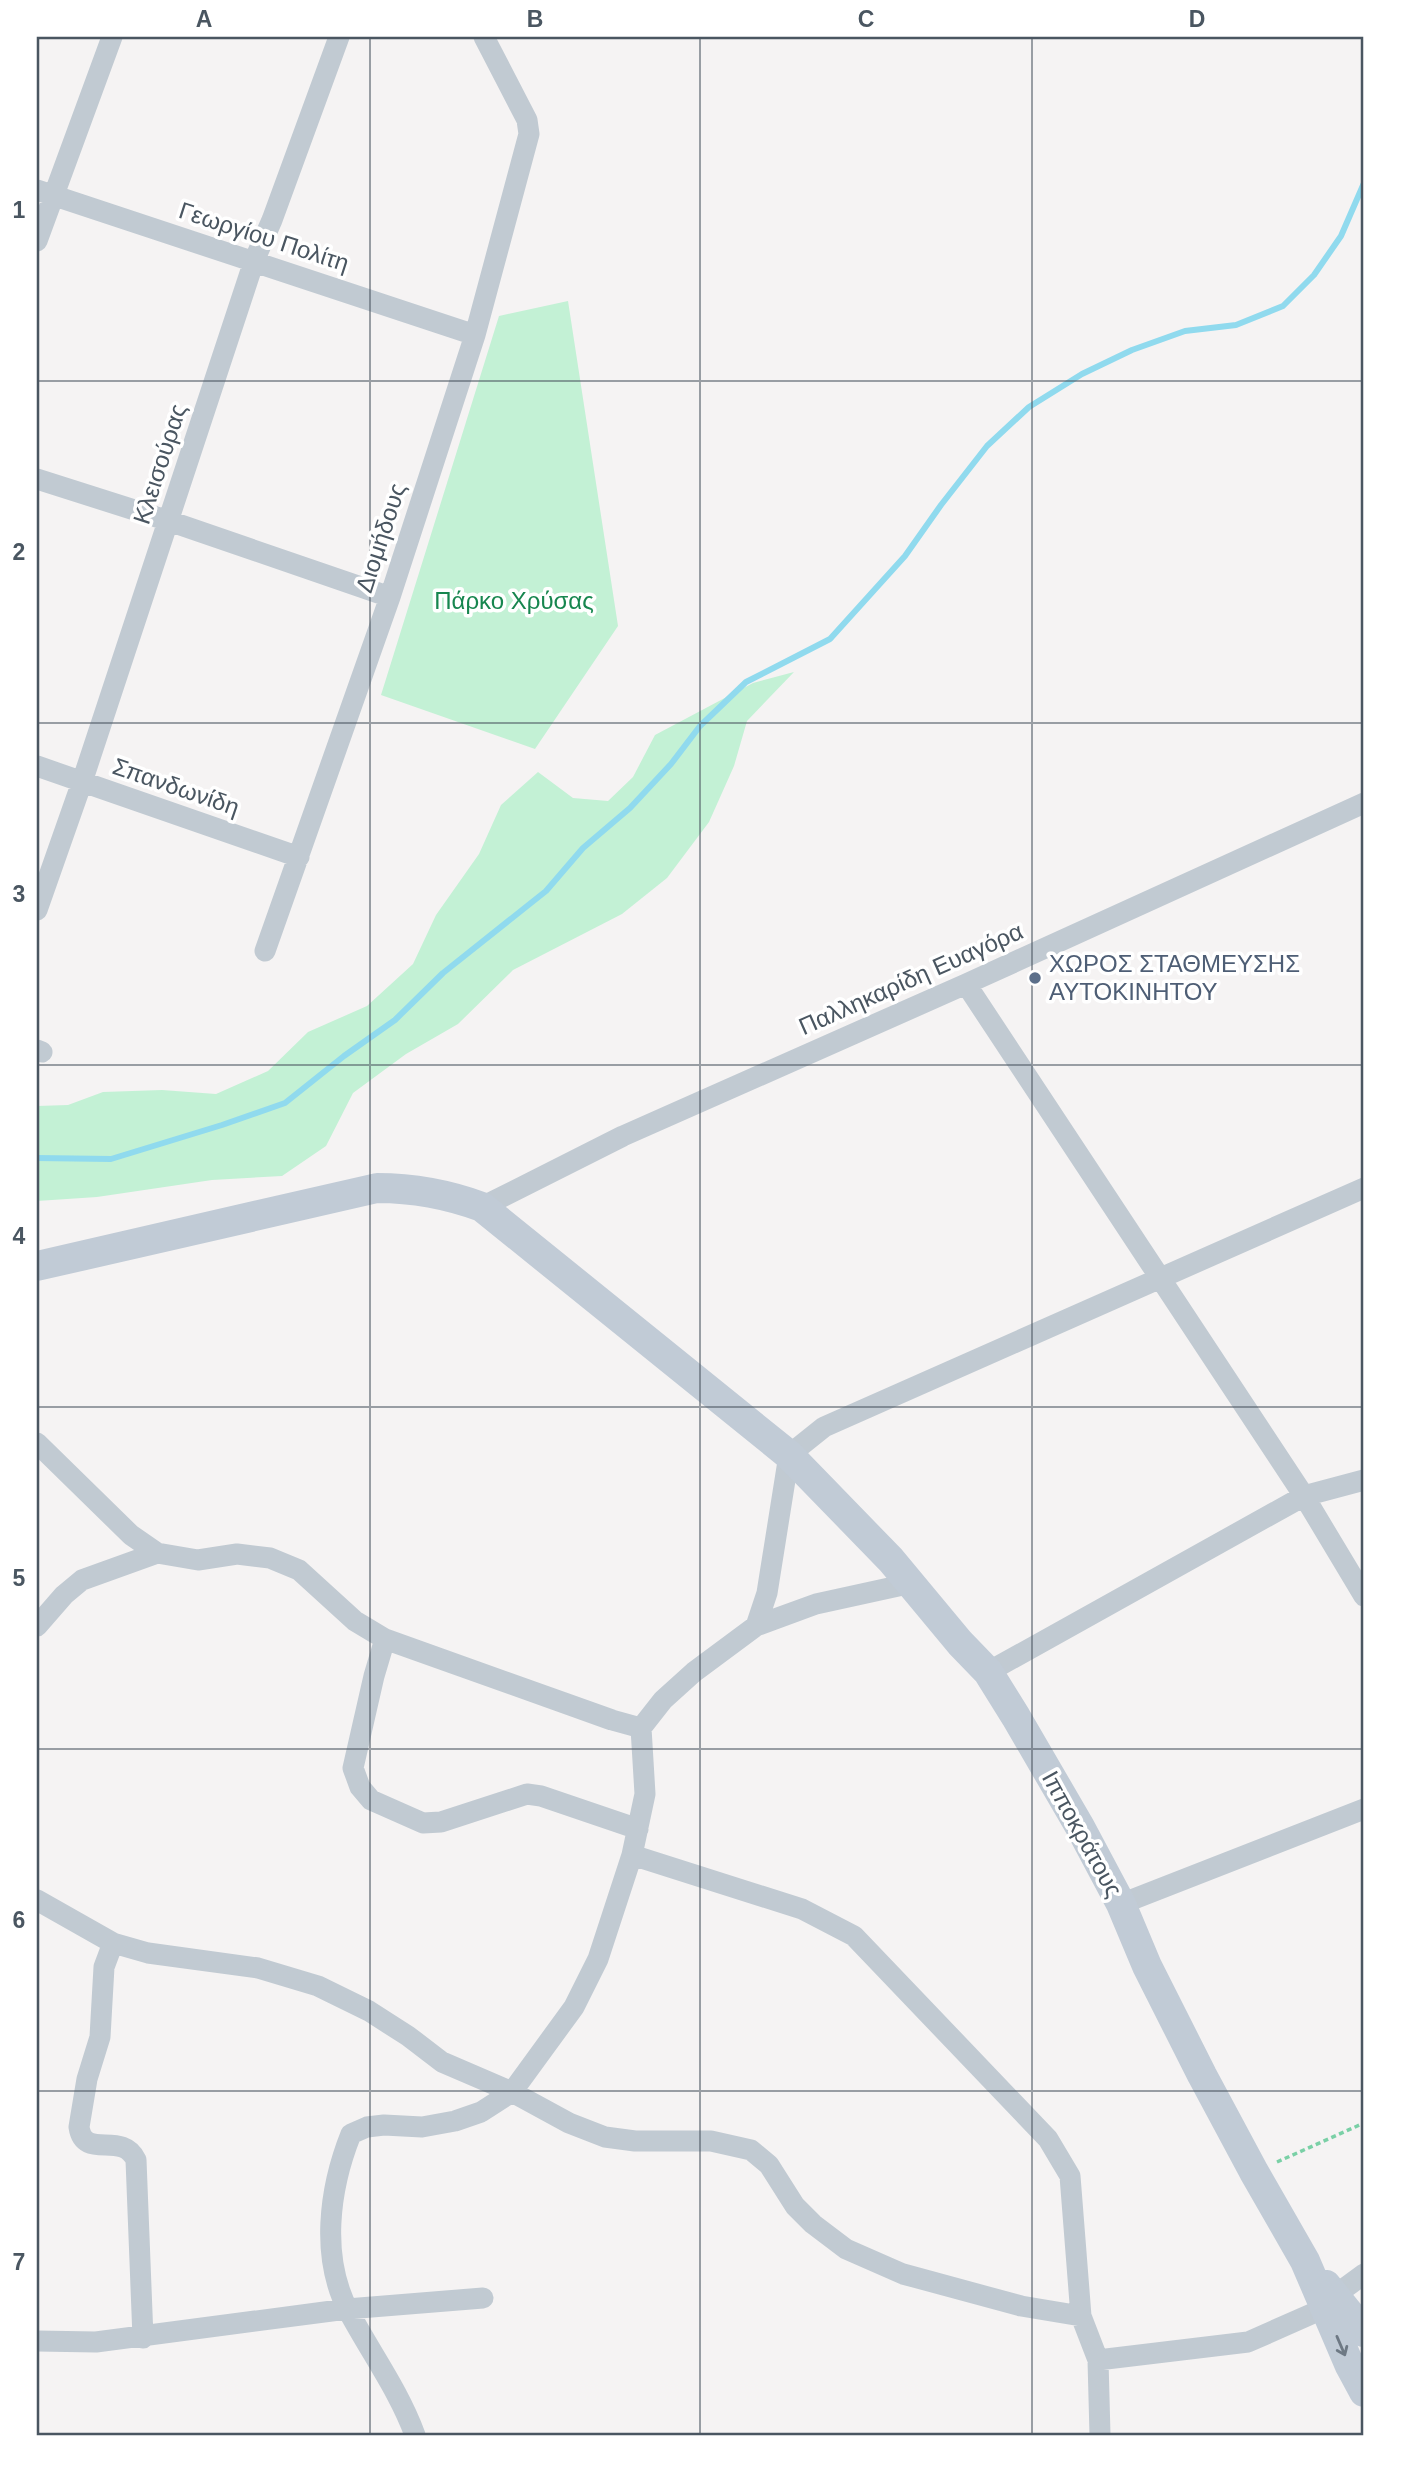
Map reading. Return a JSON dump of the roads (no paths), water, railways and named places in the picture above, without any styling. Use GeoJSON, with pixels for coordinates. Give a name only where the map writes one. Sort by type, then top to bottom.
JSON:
{"type":"FeatureCollection","features":[{"type":"Feature","properties":{"kind":"street"},"geometry":{"type":"LineString","coordinates":[[37,241],[45,193],[111,37]]}},
{"type":"Feature","properties":{"kind":"street","name":"Κλεισούρας"},"geometry":{"type":"LineString","coordinates":[[37,910],[254,261],[272,220],[339,37]]}},
{"type":"Feature","properties":{"kind":"street","name":"Διομήδους"},"geometry":{"type":"LineString","coordinates":[[265,951],[390,597],[475,335],[528,134],[527,120],[484,37]]}},
{"type":"Feature","properties":{"kind":"street","name":"Γεωργίου Πολίτη"},"geometry":{"type":"LineString","coordinates":[[45,193],[475,335]]}},
{"type":"Feature","properties":{"kind":"street"},"geometry":{"type":"LineString","coordinates":[[37,479],[390,597]]}},
{"type":"Feature","properties":{"kind":"street","name":"Σπανδωνίδη"},"geometry":{"type":"LineString","coordinates":[[37,766],[299,857]]}},
{"type":"Feature","properties":{"kind":"street","name":"Παλληκαρίδη Ευαγόρα"},"geometry":{"type":"LineString","coordinates":[[482,1207],[623,1136],[967,984],[1364,803]]}},
{"type":"Feature","properties":{"kind":"street"},"geometry":{"type":"LineString","coordinates":[[967,984],[1304,1496],[1364,1596]]}},
{"type":"Feature","properties":{"kind":"street","name":"Ιπποκράτους"},"geometry":{"type":"LineString","coordinates":[[37,1266],[377,1188],[409,1188],[454,1196],[482,1207],[789,1455],[912,1583],[960,1643],[988,1672],[1016,1717],[1121,1904],[1147,1966],[1254,2172],[1330,2302],[1350,2366],[1364,2392]]}},
{"type":"Feature","properties":{"kind":"street"},"geometry":{"type":"LineString","coordinates":[[756,1626],[767,1593],[789,1455],[824,1427],[1364,1188]]}},
{"type":"Feature","properties":{"kind":"street"},"geometry":{"type":"LineString","coordinates":[[37,1443],[131,1535],[157,1553],[198,1560],[237,1554],[280,1562],[299,1570],[355,1621],[385,1639],[641,1728]]}},
{"type":"Feature","properties":{"kind":"street"},"geometry":{"type":"LineString","coordinates":[[988,1672],[1304,1496],[1364,1480]]}},
{"type":"Feature","properties":{"kind":"street"},"geometry":{"type":"LineString","coordinates":[[37,1626],[64,1595],[82,1580],[157,1553]]}},
{"type":"Feature","properties":{"kind":"street"},"geometry":{"type":"LineString","coordinates":[[415,2435],[408,2415],[347,2309],[331,2258],[332,2214],[342,2158],[351,2134],[384,2124],[422,2127],[455,2122],[481,2112],[512,2092],[574,2007],[598,1959],[632,1855],[645,1794],[641,1728],[663,1700],[694,1672],[756,1626],[816,1604],[912,1583]]}},
{"type":"Feature","properties":{"kind":"street"},"geometry":{"type":"LineString","coordinates":[[385,1639],[353,1768],[360,1787],[371,1800],[423,1823],[441,1822],[527,1794],[541,1796],[638,1829]]}},
{"type":"Feature","properties":{"kind":"street"},"geometry":{"type":"LineString","coordinates":[[1121,1904],[1364,1809]]}},
{"type":"Feature","properties":{"kind":"street"},"geometry":{"type":"LineString","coordinates":[[632,1855],[802,1909],[854,1936],[1048,2139],[1070,2176],[1081,2316],[1098,2360],[1100,2435]]}},
{"type":"Feature","properties":{"kind":"street"},"geometry":{"type":"LineString","coordinates":[[37,1900],[113,1942],[148,1953],[258,1968],[318,1986],[369,2011],[442,2062],[512,2092],[569,2123],[605,2137],[635,2141],[711,2141],[751,2150],[769,2165],[794,2206],[846,2249],[903,2274],[1021,2306],[1081,2316]]}},
{"type":"Feature","properties":{"kind":"street"},"geometry":{"type":"LineString","coordinates":[[113,1942],[104,1967],[100,2037],[87,2080],[79,2127],[80,2133],[92,2145],[123,2146],[136,2160],[143,2337]]}},
{"type":"Feature","properties":{"kind":"street"},"geometry":{"type":"LineString","coordinates":[[1098,2360],[1248,2342],[1330,2302],[1364,2274]]}},
{"type":"Feature","properties":{"kind":"street"},"geometry":{"type":"LineString","coordinates":[[37,2341],[96,2342],[347,2309],[483,2298]]}},
{"type":"Feature","properties":{"kind":"street","name":"Ιπποκράτους"},"geometry":{"type":"LineString","coordinates":[[1330,2302],[1364,2332]]}},
{"type":"Feature","properties":{"kind":"waterway"},"geometry":{"type":"LineString","coordinates":[[37,1158],[111,1159],[285,1103],[395,1020],[443,973],[546,891],[583,848],[630,808],[671,764],[700,726],[746,682],[830,639],[905,556],[987,446],[1029,407],[1082,374],[1132,350],[1185,331],[1236,325],[1283,306],[1314,275],[1341,236],[1364,183]]}},
{"type":"Feature","properties":{"kind":"place","name":"ΧΩΡΟΣ ΣΤΑΘΜΕΥΣΗΣ ΑΥΤΟΚΙΝΗΤΟΥ"},"geometry":{"type":"Point","coordinates":[1035,978]}},
{"type":"Feature","properties":{"kind":"park label","name":"Πάρκο Χρύσας"},"geometry":{"type":"Point","coordinates":[514,601]}}]}
